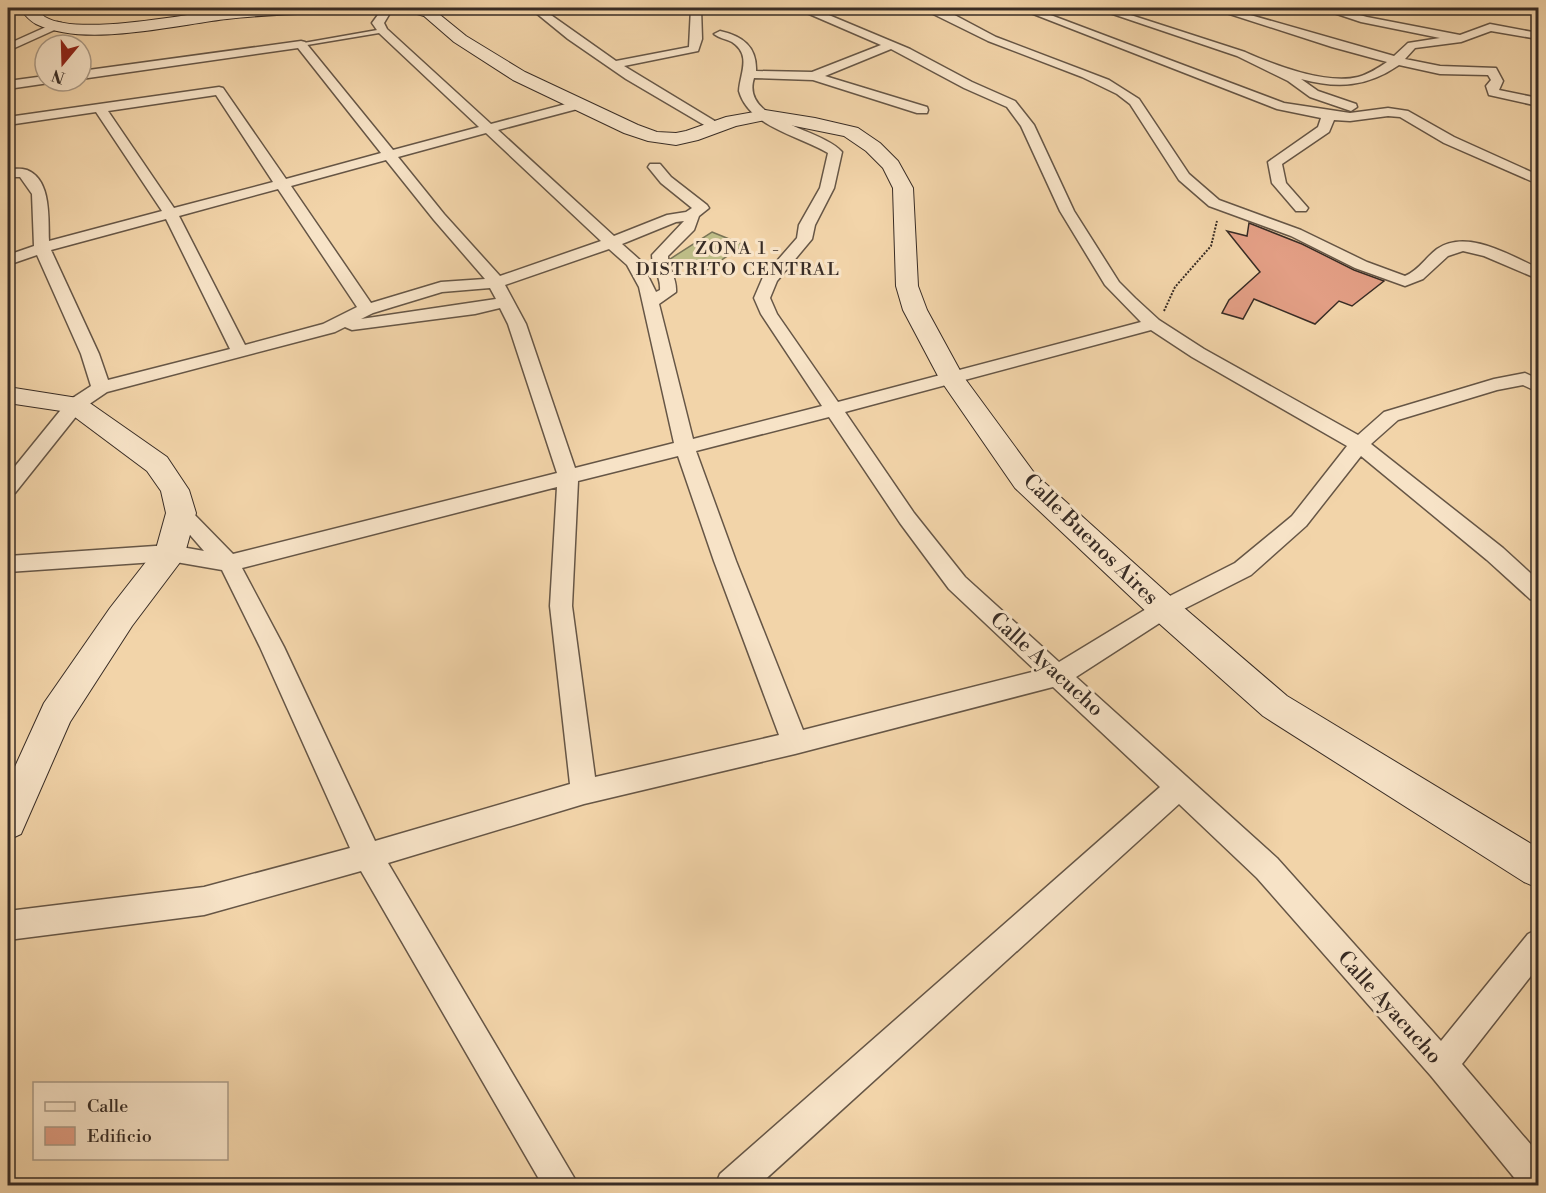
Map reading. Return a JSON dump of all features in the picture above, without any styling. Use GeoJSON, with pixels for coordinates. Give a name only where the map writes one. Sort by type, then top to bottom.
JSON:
{"type":"FeatureCollection","features":[{"type":"Feature","properties":{"kind":"street"},"geometry":{"type":"LineString","coordinates":[[27,8],[30,13],[57,25],[99,29],[126,29],[226,14],[324,8]]}},
{"type":"Feature","properties":{"kind":"street"},"geometry":{"type":"LineString","coordinates":[[388,8],[378,23],[383,31],[634,263],[647,287],[685,448],[725,561],[795,743]]}},
{"type":"Feature","properties":{"kind":"street","name":"Calle Buenos Aires"},"geometry":{"type":"LineString","coordinates":[[412,8],[429,13],[460,39],[488,58],[577,105],[631,129],[676,139],[752,116],[765,115],[851,132],[873,147],[891,165],[903,188],[907,286],[915,310],[952,378],[1025,481],[1164,609],[1275,706],[1539,869]]}},
{"type":"Feature","properties":{"kind":"street"},"geometry":{"type":"LineString","coordinates":[[536,8],[572,37],[673,103],[716,126]]}},
{"type":"Feature","properties":{"kind":"street"},"geometry":{"type":"LineString","coordinates":[[616,65],[635,58],[681,53],[694,49],[697,42],[694,25],[696,8]]}},
{"type":"Feature","properties":{"kind":"street"},"geometry":{"type":"LineString","coordinates":[[804,8],[890,45],[1011,104],[1019,113],[1066,211],[1099,265],[1113,285],[1153,324],[1198,354],[1359,444],[1496,554],[1539,593]]}},
{"type":"Feature","properties":{"kind":"street"},"geometry":{"type":"LineString","coordinates":[[926,8],[944,13],[993,39],[1103,82],[1127,94],[1135,102],[1184,177],[1214,202],[1296,233],[1361,265],[1405,281],[1427,272],[1443,252],[1451,248],[1469,246],[1539,274]]}},
{"type":"Feature","properties":{"kind":"street"},"geometry":{"type":"LineString","coordinates":[[1023,8],[1281,106],[1350,117],[1388,112]]}},
{"type":"Feature","properties":{"kind":"street"},"geometry":{"type":"LineString","coordinates":[[1100,8],[1183,33],[1265,64],[1329,84],[1345,84],[1371,77],[1398,61],[1412,45],[1461,39],[1490,27],[1504,27],[1539,36]]}},
{"type":"Feature","properties":{"kind":"street"},"geometry":{"type":"LineString","coordinates":[[1216,8],[1336,45],[1398,61],[1440,70],[1492,71],[1497,81],[1492,86],[1493,92],[1539,102]]}},
{"type":"Feature","properties":{"kind":"street"},"geometry":{"type":"LineString","coordinates":[[1324,8],[1365,20],[1461,39]]}},
{"type":"Feature","properties":{"kind":"street"},"geometry":{"type":"LineString","coordinates":[[8,48],[57,25]]}},
{"type":"Feature","properties":{"kind":"street"},"geometry":{"type":"LineString","coordinates":[[720,34],[731,36],[743,44],[750,58],[749,74],[744,87],[747,99],[765,115]]}},
{"type":"Feature","properties":{"kind":"street"},"geometry":{"type":"LineString","coordinates":[[93,73],[301,45],[439,217],[490,272],[517,324],[568,477],[561,606],[584,792]]}},
{"type":"Feature","properties":{"kind":"street"},"geometry":{"type":"LineString","coordinates":[[814,76],[890,45]]}},
{"type":"Feature","properties":{"kind":"street"},"geometry":{"type":"LineString","coordinates":[[1265,64],[1330,102],[1403,114],[1449,140],[1539,180]]}},
{"type":"Feature","properties":{"kind":"street"},"geometry":{"type":"LineString","coordinates":[[749,74],[814,76],[922,110]]}},
{"type":"Feature","properties":{"kind":"street"},"geometry":{"type":"LineString","coordinates":[[8,85],[33,82]]}},
{"type":"Feature","properties":{"kind":"street"},"geometry":{"type":"LineString","coordinates":[[8,121],[219,91],[367,309]]}},
{"type":"Feature","properties":{"kind":"street"},"geometry":{"type":"LineString","coordinates":[[8,260],[42,248],[577,105]]}},
{"type":"Feature","properties":{"kind":"street"},"geometry":{"type":"LineString","coordinates":[[100,108],[171,213],[240,351]]}},
{"type":"Feature","properties":{"kind":"street","name":"Calle Ayacucho"},"geometry":{"type":"LineString","coordinates":[[765,115],[820,141],[835,152],[827,188],[807,225],[804,239],[769,280],[762,298],[769,314],[832,411],[907,518],[957,583],[1267,868],[1442,1065],[1539,1179]]}},
{"type":"Feature","properties":{"kind":"street"},"geometry":{"type":"LineString","coordinates":[[1301,208],[1280,188],[1274,172],[1275,162],[1324,129],[1329,120],[1327,115]]}},
{"type":"Feature","properties":{"kind":"street"},"geometry":{"type":"LineString","coordinates":[[656,167],[666,180],[702,208],[688,217]]}},
{"type":"Feature","properties":{"kind":"street"},"geometry":{"type":"LineString","coordinates":[[8,172],[23,173],[30,178],[39,194],[42,248],[90,354],[101,388]]}},
{"type":"Feature","properties":{"kind":"street"},"geometry":{"type":"LineString","coordinates":[[329,328],[367,309],[441,287],[495,283],[611,243],[672,218],[683,216],[693,218],[689,227],[660,255],[660,267],[669,280],[668,292],[650,303]]}},
{"type":"Feature","properties":{"kind":"street"},"geometry":{"type":"LineString","coordinates":[[8,488],[75,405],[101,388],[329,328],[475,309],[506,302]]}},
{"type":"Feature","properties":{"kind":"street"},"geometry":{"type":"LineString","coordinates":[[8,564],[170,553],[229,563],[832,411],[1153,324]]}},
{"type":"Feature","properties":{"kind":"street"},"geometry":{"type":"LineString","coordinates":[[8,926],[204,902],[584,792],[795,743],[1059,675],[1164,609],[1251,562],[1299,520],[1359,444],[1391,416],[1494,385],[1526,379],[1539,386]]}},
{"type":"Feature","properties":{"kind":"street"},"geometry":{"type":"LineString","coordinates":[[8,395],[75,405],[157,464],[175,490],[181,513],[229,563],[272,647],[368,856],[562,1185]]}},
{"type":"Feature","properties":{"kind":"street"},"geometry":{"type":"LineString","coordinates":[[8,822],[56,714],[121,617],[170,553],[181,513]]}},
{"type":"Feature","properties":{"kind":"street"},"geometry":{"type":"LineString","coordinates":[[732,1185],[1180,786]]}},
{"type":"Feature","properties":{"kind":"street"},"geometry":{"type":"LineString","coordinates":[[1442,1065],[1539,944]]}},
{"type":"Feature","properties":{"kind":"lane"},"geometry":{"type":"LineString","coordinates":[[1521,8],[1539,13]]}},
{"type":"Feature","properties":{"kind":"lane"},"geometry":{"type":"LineString","coordinates":[[301,45],[383,31]]}},
{"type":"Feature","properties":{"kind":"path"},"geometry":{"type":"LineString","coordinates":[[1153,324],[1168,306],[1175,287],[1210,246],[1218,223],[1214,202]]}},
{"type":"Feature","properties":{"kind":"shaded area"},"geometry":{"type":"Polygon","coordinates":[[[712,232],[744,245],[702,273],[670,259],[712,232]]]}},
{"type":"Feature","properties":{"kind":"building"},"geometry":{"type":"Polygon","coordinates":[[[1249,223],[1384,281],[1352,306],[1339,301],[1315,324],[1254,299],[1243,319],[1222,313],[1229,300],[1260,272],[1227,231],[1247,236],[1249,223]]]}},
{"type":"Feature","properties":{"kind":"district","name":"ZONA 1 - DISTRITO CENTRAL"},"geometry":{"type":"Point","coordinates":[738,258]}}]}
